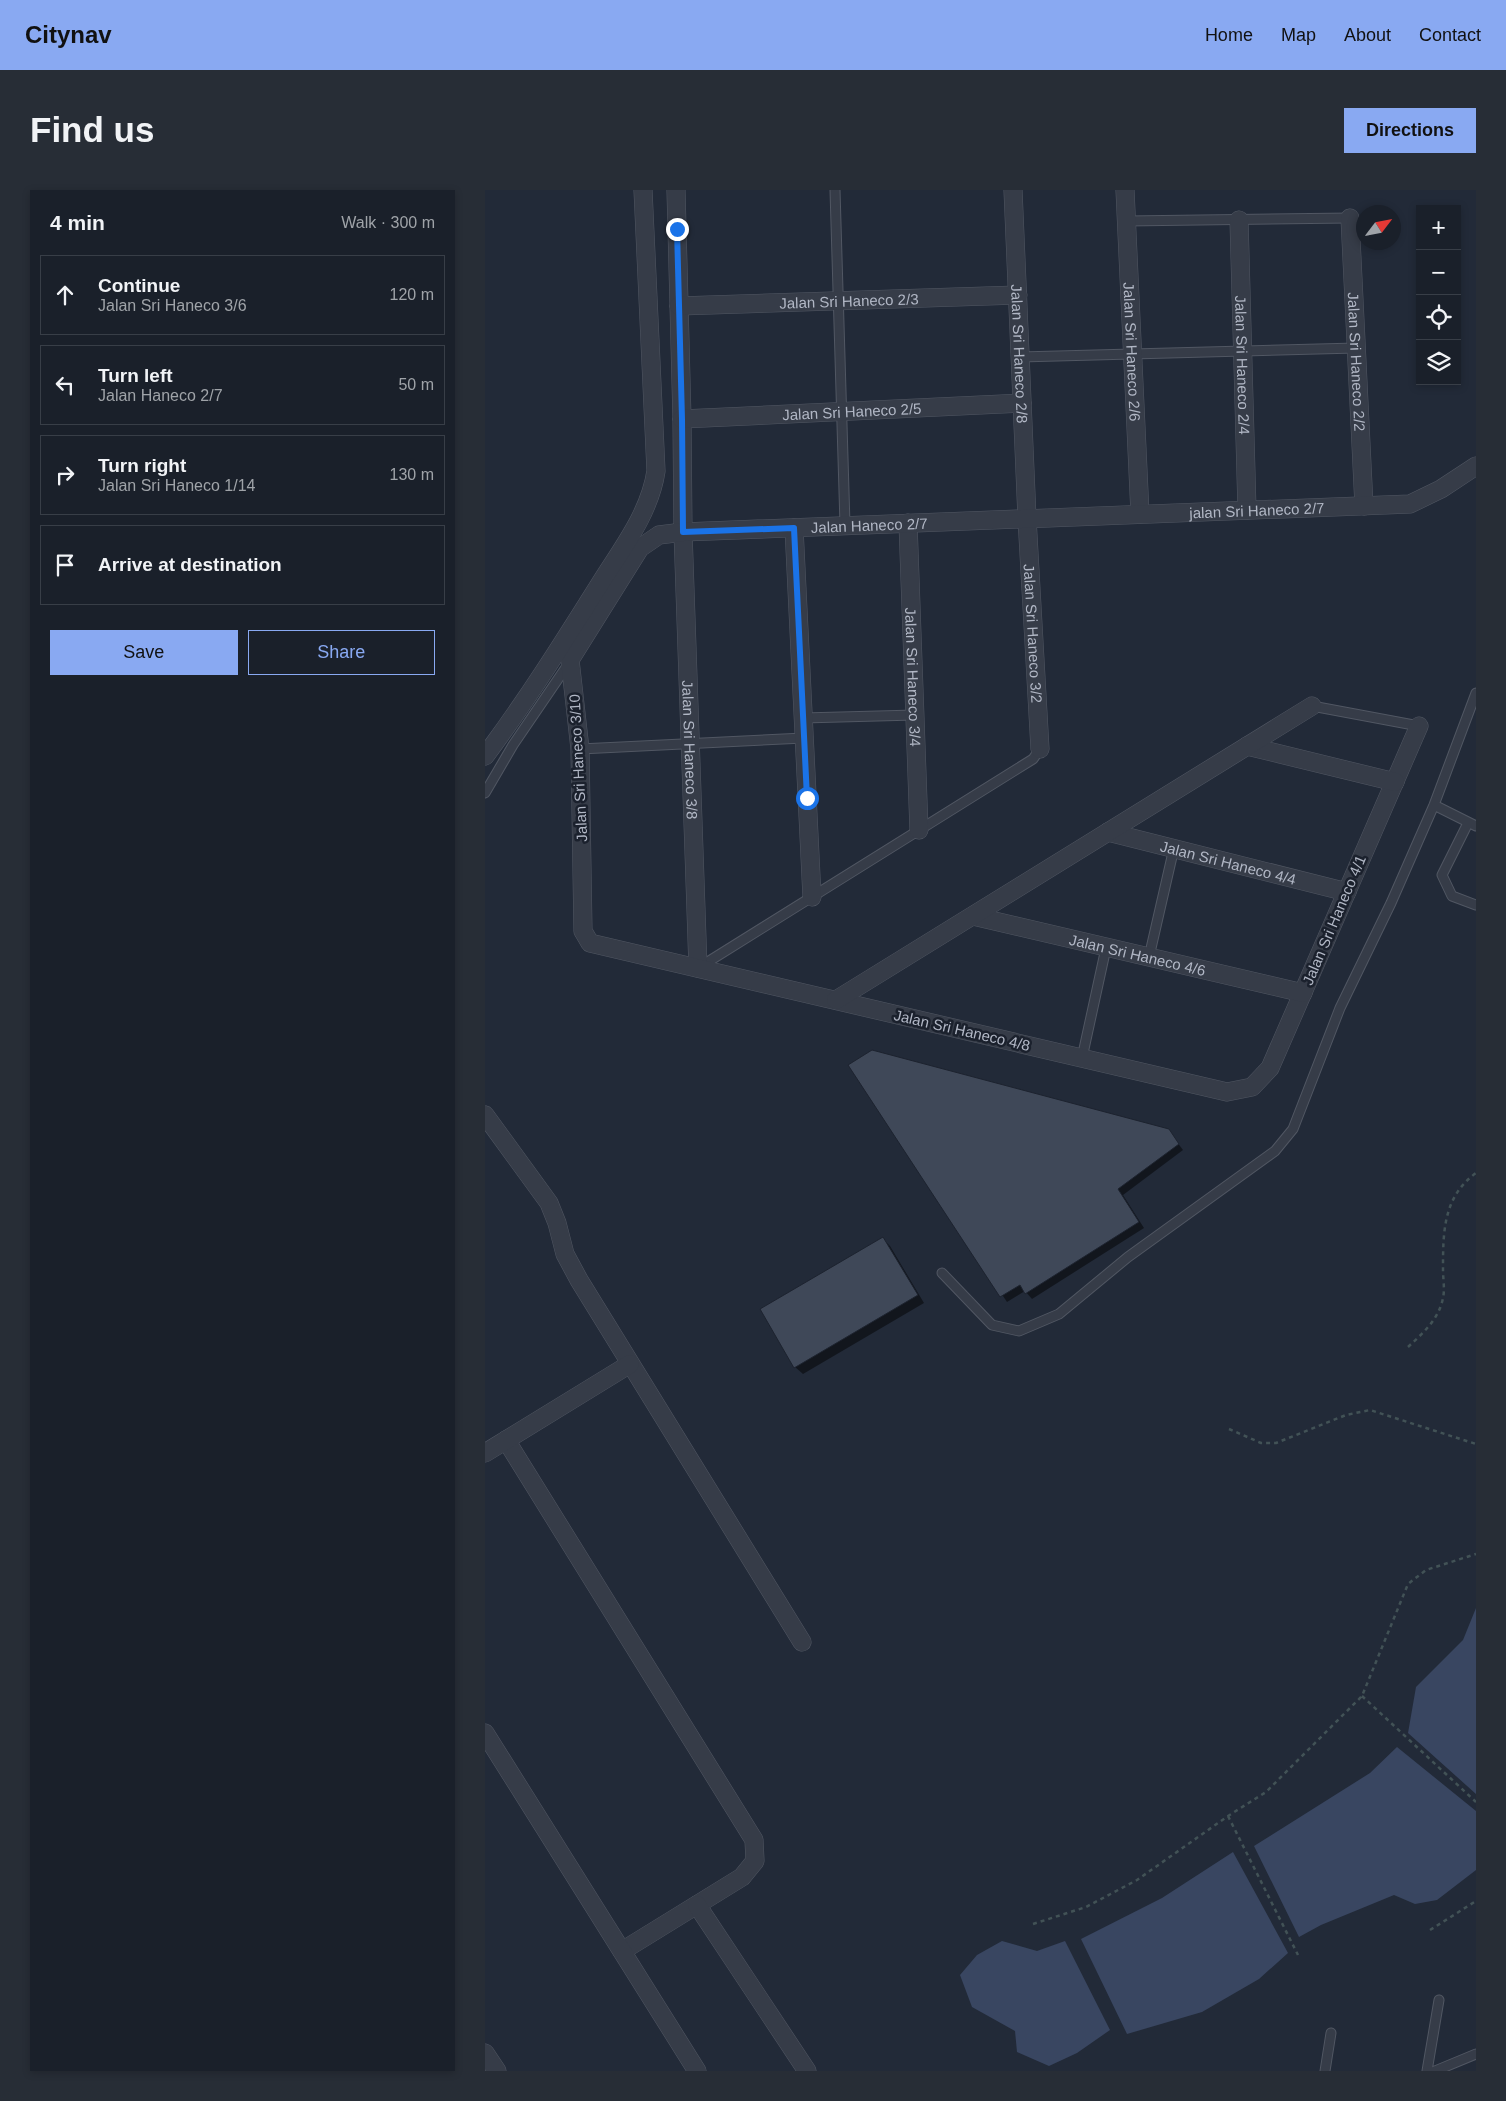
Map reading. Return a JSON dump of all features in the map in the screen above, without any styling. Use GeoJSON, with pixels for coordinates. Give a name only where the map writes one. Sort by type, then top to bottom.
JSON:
{"type":"FeatureCollection","features":[{"type":"Feature","properties":{"kind":"street"},"geometry":{"type":"LineString","coordinates":[[485,756],[518,713],[638,523],[653,489],[657,471],[643,190]]}},
{"type":"Feature","properties":{"kind":"street","name":"Jalan Sri Haneco 3/8"},"geometry":{"type":"LineString","coordinates":[[676,190],[683,532],[698,968]]}},
{"type":"Feature","properties":{"kind":"street","name":"Jalan Sri Haneco 2/8"},"geometry":{"type":"LineString","coordinates":[[1013,190],[1027,518]]}},
{"type":"Feature","properties":{"kind":"street","name":"Jalan Sri Haneco 2/6"},"geometry":{"type":"LineString","coordinates":[[1125,190],[1140,514]]}},
{"type":"Feature","properties":{"kind":"street","name":"Jalan Sri Haneco 2/2"},"geometry":{"type":"LineString","coordinates":[[1350,218],[1364,506]]}},
{"type":"Feature","properties":{"kind":"street","name":"Jalan Sri Haneco 2/4"},"geometry":{"type":"LineString","coordinates":[[1239,220],[1247,510]]}},
{"type":"Feature","properties":{"kind":"street","name":"Jalan Sri Haneco 2/3"},"geometry":{"type":"LineString","coordinates":[[679,306],[839,299],[1018,295]]}},
{"type":"Feature","properties":{"kind":"street","name":"Jalan Sri Haneco 2/5"},"geometry":{"type":"LineString","coordinates":[[682,419],[1022,403]]}},
{"type":"Feature","properties":{"kind":"street","name":"jalan Sri Haneco 2/7"},"geometry":{"type":"LineString","coordinates":[[1027,518],[1410,504],[1441,489],[1476,466]]}},
{"type":"Feature","properties":{"kind":"street","name":"Jalan Haneco 2/7"},"geometry":{"type":"LineString","coordinates":[[683,532],[1027,518]]}},
{"type":"Feature","properties":{"kind":"street","name":"Jalan Sri Haneco 3/2"},"geometry":{"type":"LineString","coordinates":[[1027,518],[1041,749]]}},
{"type":"Feature","properties":{"kind":"street","name":"Jalan Sri Haneco 3/4"},"geometry":{"type":"LineString","coordinates":[[908,523],[919,830]]}},
{"type":"Feature","properties":{"kind":"street"},"geometry":{"type":"LineString","coordinates":[[794,528],[812,897]]}},
{"type":"Feature","properties":{"kind":"street"},"geometry":{"type":"LineString","coordinates":[[570,660],[640,548],[659,535],[683,532]]}},
{"type":"Feature","properties":{"kind":"street","name":"Jalan Sri Haneco 3/10"},"geometry":{"type":"LineString","coordinates":[[570,660],[580,749],[583,930],[590,943],[698,968]]}},
{"type":"Feature","properties":{"kind":"street"},"geometry":{"type":"LineString","coordinates":[[836,1000],[1312,706]]}},
{"type":"Feature","properties":{"kind":"street","name":"Jalan Sri Haneco 4/1"},"geometry":{"type":"LineString","coordinates":[[1227,1092],[1252,1087],[1270,1068],[1419,726]]}},
{"type":"Feature","properties":{"kind":"street"},"geometry":{"type":"LineString","coordinates":[[1247,746],[1395,782]]}},
{"type":"Feature","properties":{"kind":"street","name":"Jalan Sri Haneco 4/4"},"geometry":{"type":"LineString","coordinates":[[1108,832],[1347,892]]}},
{"type":"Feature","properties":{"kind":"street","name":"Jalan Sri Haneco 4/6"},"geometry":{"type":"LineString","coordinates":[[973,916],[1303,994]]}},
{"type":"Feature","properties":{"kind":"street","name":"Jalan Sri Haneco 4/8"},"geometry":{"type":"LineString","coordinates":[[698,968],[1227,1092]]}},
{"type":"Feature","properties":{"kind":"street"},"geometry":{"type":"LineString","coordinates":[[485,1115],[549,1203],[557,1223],[565,1254],[630,1364],[802,1642]]}},
{"type":"Feature","properties":{"kind":"street"},"geometry":{"type":"LineString","coordinates":[[485,1453],[630,1364]]}},
{"type":"Feature","properties":{"kind":"street"},"geometry":{"type":"LineString","coordinates":[[506,1440],[754,1840],[755,1861],[743,1877],[622,1951]]}},
{"type":"Feature","properties":{"kind":"street"},"geometry":{"type":"LineString","coordinates":[[485,1733],[697,2071]]}},
{"type":"Feature","properties":{"kind":"street"},"geometry":{"type":"LineString","coordinates":[[697,1904],[807,2071]]}},
{"type":"Feature","properties":{"kind":"street"},"geometry":{"type":"LineString","coordinates":[[485,2053],[497,2071]]}},
{"type":"Feature","properties":{"kind":"lane"},"geometry":{"type":"LineString","coordinates":[[835,190],[845,525]]}},
{"type":"Feature","properties":{"kind":"lane"},"geometry":{"type":"LineString","coordinates":[[1127,221],[1350,218]]}},
{"type":"Feature","properties":{"kind":"lane"},"geometry":{"type":"LineString","coordinates":[[1020,357],[1356,348]]}},
{"type":"Feature","properties":{"kind":"lane"},"geometry":{"type":"LineString","coordinates":[[485,793],[513,745],[570,660]]}},
{"type":"Feature","properties":{"kind":"lane"},"geometry":{"type":"LineString","coordinates":[[942,1273],[992,1325],[1019,1331],[1059,1314],[1128,1257],[1275,1151],[1293,1129],[1340,1008],[1391,903],[1434,805],[1476,694]]}},
{"type":"Feature","properties":{"kind":"lane"},"geometry":{"type":"LineString","coordinates":[[1312,706],[1419,726]]}},
{"type":"Feature","properties":{"kind":"lane"},"geometry":{"type":"LineString","coordinates":[[803,718],[915,715]]}},
{"type":"Feature","properties":{"kind":"lane"},"geometry":{"type":"LineString","coordinates":[[580,749],[804,738]]}},
{"type":"Feature","properties":{"kind":"lane"},"geometry":{"type":"LineString","coordinates":[[698,968],[1033,759],[1041,749]]}},
{"type":"Feature","properties":{"kind":"lane"},"geometry":{"type":"LineString","coordinates":[[1434,805],[1472,824],[1442,876],[1452,896],[1476,905]]}},
{"type":"Feature","properties":{"kind":"lane"},"geometry":{"type":"LineString","coordinates":[[1149,957],[1174,848]]}},
{"type":"Feature","properties":{"kind":"lane"},"geometry":{"type":"LineString","coordinates":[[1082,1058],[1106,948]]}},
{"type":"Feature","properties":{"kind":"lane"},"geometry":{"type":"LineString","coordinates":[[1427,2071],[1439,2000]]}},
{"type":"Feature","properties":{"kind":"lane"},"geometry":{"type":"LineString","coordinates":[[1325,2071],[1331,2033]]}},
{"type":"Feature","properties":{"kind":"lane"},"geometry":{"type":"LineString","coordinates":[[1435,2071],[1476,2054]]}},
{"type":"Feature","properties":{"kind":"path"},"geometry":{"type":"LineString","coordinates":[[1408,1347],[1425,1332],[1435,1317],[1444,1297],[1443,1253],[1446,1219],[1453,1196],[1465,1181],[1476,1173]]}},
{"type":"Feature","properties":{"kind":"path"},"geometry":{"type":"LineString","coordinates":[[1229,1430],[1261,1443],[1276,1443],[1346,1415],[1370,1410],[1476,1444]]}},
{"type":"Feature","properties":{"kind":"path"},"geometry":{"type":"LineString","coordinates":[[1033,1924],[1086,1907],[1137,1880],[1228,1816],[1266,1792],[1362,1696],[1408,1584],[1426,1570],[1476,1554]]}},
{"type":"Feature","properties":{"kind":"path"},"geometry":{"type":"LineString","coordinates":[[1362,1696],[1476,1802]]}},
{"type":"Feature","properties":{"kind":"path"},"geometry":{"type":"LineString","coordinates":[[1228,1816],[1298,1955]]}},
{"type":"Feature","properties":{"kind":"path"},"geometry":{"type":"LineString","coordinates":[[1430,1930],[1476,1901]]}},
{"type":"Feature","properties":{"kind":"water"},"geometry":{"type":"Polygon","coordinates":[[[1476,1608],[1476,1794],[1408,1733],[1416,1687],[1463,1640],[1476,1608]]]}},
{"type":"Feature","properties":{"kind":"water"},"geometry":{"type":"Polygon","coordinates":[[[1397,1747],[1476,1811],[1476,1870],[1437,1900],[1415,1904],[1394,1895],[1321,1925],[1299,1937],[1254,1846],[1370,1773],[1397,1747]]]}},
{"type":"Feature","properties":{"kind":"water"},"geometry":{"type":"Polygon","coordinates":[[[1233,1852],[1288,1953],[1259,1979],[1202,2012],[1127,2034],[1081,1939],[1162,1898],[1233,1852]]]}},
{"type":"Feature","properties":{"kind":"water"},"geometry":{"type":"Polygon","coordinates":[[[1002,1941],[1037,1951],[1065,1941],[1110,2030],[1077,2053],[1049,2066],[1017,2052],[1015,2031],[972,2007],[960,1975],[977,1955],[1002,1941]]]}},
{"type":"Feature","properties":{"kind":"building"},"geometry":{"type":"Polygon","coordinates":[[[872,1050],[1169,1129],[1179,1144],[1118,1189],[1139,1222],[1025,1294],[1020,1285],[1000,1297],[848,1065],[872,1050]]]}},
{"type":"Feature","properties":{"kind":"building"},"geometry":{"type":"Polygon","coordinates":[[[883,1237],[918,1295],[794,1368],[760,1309],[883,1237]]]}},
{"type":"Feature","properties":{"kind":"route"},"geometry":{"type":"LineString","coordinates":[[677,229],[683,532],[794,528],[807,798]]}}]}
